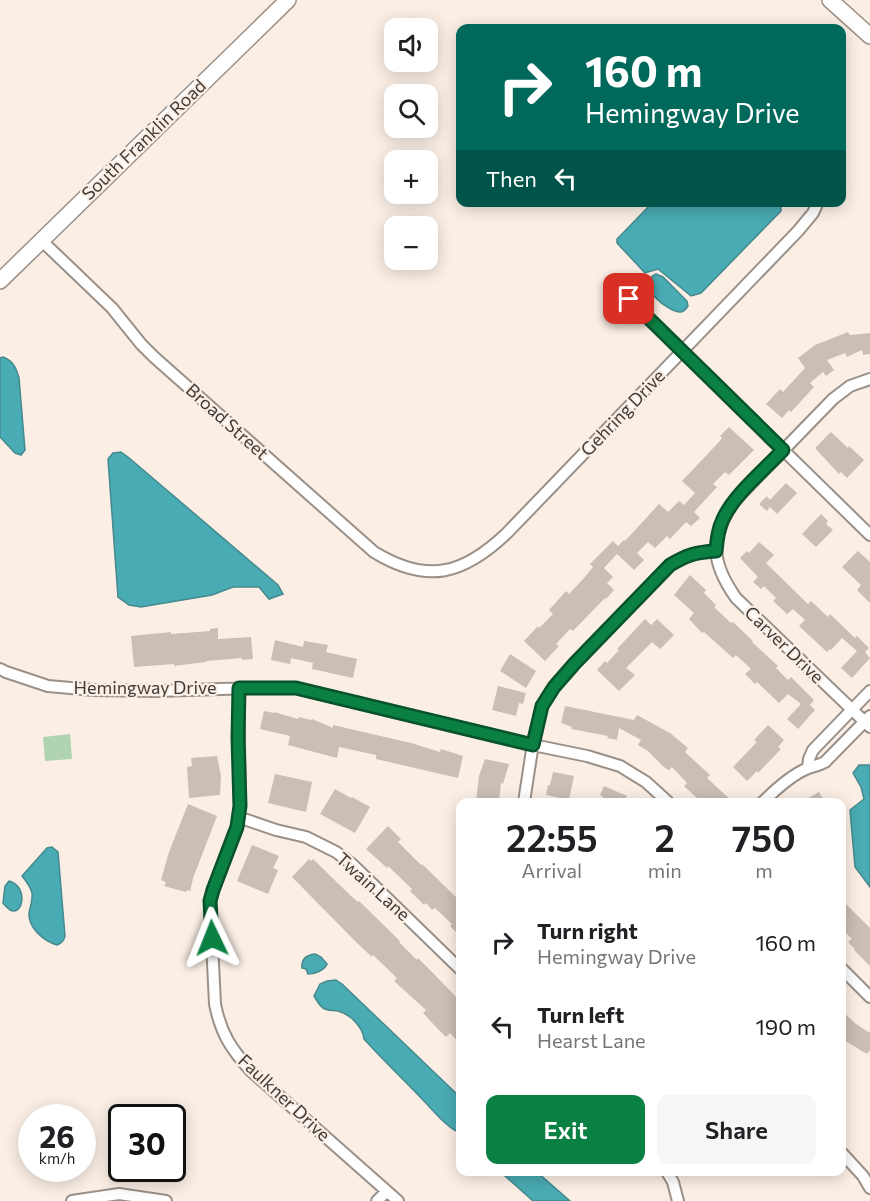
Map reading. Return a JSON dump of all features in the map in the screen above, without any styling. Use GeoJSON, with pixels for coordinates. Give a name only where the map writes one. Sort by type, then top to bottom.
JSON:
{"type":"FeatureCollection","features":[{"type":"Feature","properties":{"kind":"main road","name":"South Franklin Road"},"geometry":{"type":"LineString","coordinates":[[0,281],[288,0]]}},
{"type":"Feature","properties":{"kind":"main road"},"geometry":{"type":"LineString","coordinates":[[830,0],[870,36]]}},
{"type":"Feature","properties":{"kind":"street","name":"Gehring Drive"},"geometry":{"type":"LineString","coordinates":[[434,572],[451,570],[466,564],[490,549],[507,533],[798,231],[816,207]]}},
{"type":"Feature","properties":{"kind":"street","name":"Broad Street"},"geometry":{"type":"LineString","coordinates":[[41,240],[112,308],[154,357],[374,552],[404,567],[434,572]]}},
{"type":"Feature","properties":{"kind":"street"},"geometry":{"type":"LineString","coordinates":[[629,299],[870,535]]}},
{"type":"Feature","properties":{"kind":"street"},"geometry":{"type":"LineString","coordinates":[[525,798],[542,706],[554,687],[670,565],[683,556],[697,552],[716,551],[723,518],[734,501],[833,399],[850,386],[870,379]]}},
{"type":"Feature","properties":{"kind":"street","name":"Carver Drive"},"geometry":{"type":"LineString","coordinates":[[716,551],[725,582],[736,598],[852,710],[868,722]]}},
{"type":"Feature","properties":{"kind":"street","name":"Hemingway Drive"},"geometry":{"type":"LineString","coordinates":[[0,669],[48,686],[93,690],[296,688],[587,756],[620,766],[646,782],[664,798]]}},
{"type":"Feature","properties":{"kind":"street","name":"Faulkner Drive"},"geometry":{"type":"LineString","coordinates":[[239,688],[240,806],[237,827],[210,901],[215,1004],[222,1031],[235,1053],[251,1071],[398,1201]]}},
{"type":"Feature","properties":{"kind":"street"},"geometry":{"type":"LineString","coordinates":[[808,768],[813,750],[870,691]]}},
{"type":"Feature","properties":{"kind":"street"},"geometry":{"type":"LineString","coordinates":[[767,798],[778,787],[808,768],[825,762],[868,722]]}},
{"type":"Feature","properties":{"kind":"street","name":"Twain Lane"},"geometry":{"type":"LineString","coordinates":[[238,817],[306,837],[336,852],[352,864],[456,965]]}},
{"type":"Feature","properties":{"kind":"street"},"geometry":{"type":"LineString","coordinates":[[846,973],[870,997]]}},
{"type":"Feature","properties":{"kind":"street"},"geometry":{"type":"LineString","coordinates":[[846,1157],[863,1176],[870,1188]]}},
{"type":"Feature","properties":{"kind":"street"},"geometry":{"type":"LineString","coordinates":[[669,1176],[673,1182],[678,1201]]}},
{"type":"Feature","properties":{"kind":"street"},"geometry":{"type":"LineString","coordinates":[[377,1201],[387,1191]]}},
{"type":"Feature","properties":{"kind":"street"},"geometry":{"type":"LineString","coordinates":[[72,1201],[119,1194],[166,1201]]}},
{"type":"Feature","properties":{"kind":"green space"},"geometry":{"type":"Polygon","coordinates":[[[70,734],[72,759],[45,761],[43,737],[70,734]]]}},
{"type":"Feature","properties":{"kind":"water"},"geometry":{"type":"Polygon","coordinates":[[[648,207],[781,207],[781,211],[701,293],[691,296],[658,269],[645,273],[617,243],[617,239],[648,207]]]}},
{"type":"Feature","properties":{"kind":"water"},"geometry":{"type":"Polygon","coordinates":[[[656,274],[663,277],[687,301],[688,306],[684,310],[676,311],[656,298],[648,285],[650,279],[656,274]]]}},
{"type":"Feature","properties":{"kind":"water"},"geometry":{"type":"Polygon","coordinates":[[[3,357],[14,365],[19,378],[25,450],[21,455],[15,453],[0,437],[0,358],[3,357]]]}},
{"type":"Feature","properties":{"kind":"water"},"geometry":{"type":"Polygon","coordinates":[[[121,452],[278,585],[283,594],[269,599],[259,587],[233,587],[212,595],[141,607],[129,605],[118,597],[108,459],[113,453],[121,452]]]}},
{"type":"Feature","properties":{"kind":"water"},"geometry":{"type":"Polygon","coordinates":[[[859,765],[870,765],[870,887],[855,867],[850,810],[864,799],[861,787],[853,773],[859,765]]]}},
{"type":"Feature","properties":{"kind":"water"},"geometry":{"type":"Polygon","coordinates":[[[52,847],[58,852],[65,936],[63,942],[57,945],[42,937],[31,924],[29,913],[32,893],[22,876],[47,848],[52,847]]]}},
{"type":"Feature","properties":{"kind":"water"},"geometry":{"type":"Polygon","coordinates":[[[9,881],[15,884],[22,894],[21,905],[15,911],[10,910],[3,903],[5,886],[9,881]]]}},
{"type":"Feature","properties":{"kind":"water"},"geometry":{"type":"Polygon","coordinates":[[[315,954],[327,964],[319,971],[308,974],[306,969],[302,968],[302,962],[307,956],[315,954]]]}},
{"type":"Feature","properties":{"kind":"water"},"geometry":{"type":"Polygon","coordinates":[[[336,980],[342,984],[456,1093],[456,1131],[440,1118],[371,1047],[351,1018],[338,1011],[325,1009],[319,1004],[314,996],[320,984],[336,980]]]}},
{"type":"Feature","properties":{"kind":"water"},"geometry":{"type":"Polygon","coordinates":[[[505,1176],[542,1176],[570,1201],[533,1201],[505,1176]]]}},
{"type":"Feature","properties":{"kind":"building"},"geometry":{"type":"Polygon","coordinates":[[[848,332],[850,335],[870,333],[870,354],[863,355],[862,350],[847,357],[845,353],[827,360],[834,370],[826,376],[823,372],[810,383],[814,387],[791,412],[789,410],[782,418],[766,404],[780,389],[783,392],[805,368],[798,358],[815,345],[848,332]]]}},
{"type":"Feature","properties":{"kind":"building"},"geometry":{"type":"Polygon","coordinates":[[[729,427],[754,450],[729,475],[725,472],[713,484],[717,487],[694,512],[700,518],[691,526],[686,522],[670,539],[667,536],[655,548],[648,542],[637,553],[644,560],[634,570],[617,554],[604,568],[613,577],[607,583],[614,590],[573,631],[570,629],[545,661],[524,641],[553,614],[549,610],[566,591],[569,594],[584,578],[593,567],[590,564],[613,541],[618,546],[625,541],[659,504],[668,512],[679,501],[684,505],[695,493],[682,481],[718,443],[722,438],[720,436],[729,427]]]}},
{"type":"Feature","properties":{"kind":"building"},"geometry":{"type":"Polygon","coordinates":[[[831,432],[864,460],[847,478],[841,472],[839,474],[815,448],[831,432]]]}},
{"type":"Feature","properties":{"kind":"building"},"geometry":{"type":"Polygon","coordinates":[[[786,483],[797,493],[777,514],[770,507],[767,511],[759,504],[767,496],[770,500],[786,483]]]}},
{"type":"Feature","properties":{"kind":"building"},"geometry":{"type":"Polygon","coordinates":[[[821,514],[828,521],[826,524],[833,530],[816,547],[802,534],[821,514]]]}},
{"type":"Feature","properties":{"kind":"building"},"geometry":{"type":"Polygon","coordinates":[[[759,542],[774,555],[766,563],[808,604],[811,601],[828,617],[830,614],[869,648],[865,652],[870,658],[852,678],[841,668],[857,651],[842,638],[827,652],[799,626],[805,620],[793,609],[787,614],[773,601],[776,598],[764,586],[761,589],[753,582],[758,577],[740,558],[747,551],[749,553],[759,542]]]}},
{"type":"Feature","properties":{"kind":"building"},"geometry":{"type":"Polygon","coordinates":[[[858,551],[870,562],[870,603],[857,590],[861,585],[842,567],[858,551]]]}},
{"type":"Feature","properties":{"kind":"building"},"geometry":{"type":"Polygon","coordinates":[[[690,575],[706,590],[704,593],[716,605],[714,607],[753,641],[778,666],[776,668],[788,680],[791,677],[814,700],[810,705],[815,710],[798,729],[787,719],[801,704],[788,694],[779,703],[745,674],[751,669],[736,655],[733,658],[704,632],[702,633],[689,619],[694,613],[674,595],[690,575]]]}},
{"type":"Feature","properties":{"kind":"building"},"geometry":{"type":"Polygon","coordinates":[[[645,619],[651,625],[657,619],[674,635],[660,649],[652,642],[626,668],[635,675],[619,691],[597,670],[605,661],[607,663],[645,619]]]}},
{"type":"Feature","properties":{"kind":"building"},"geometry":{"type":"Polygon","coordinates":[[[218,628],[218,639],[251,637],[253,659],[134,667],[131,636],[210,631],[210,629],[218,628]]]}},
{"type":"Feature","properties":{"kind":"building"},"geometry":{"type":"Polygon","coordinates":[[[275,640],[303,647],[304,641],[328,645],[326,652],[357,659],[353,678],[312,669],[313,663],[291,658],[290,664],[271,660],[275,640]]]}},
{"type":"Feature","properties":{"kind":"building"},"geometry":{"type":"Polygon","coordinates":[[[510,654],[536,671],[526,688],[500,671],[510,654]]]}},
{"type":"Feature","properties":{"kind":"building"},"geometry":{"type":"Polygon","coordinates":[[[498,686],[526,693],[523,704],[519,703],[516,716],[492,710],[498,686]]]}},
{"type":"Feature","properties":{"kind":"building"},"geometry":{"type":"Polygon","coordinates":[[[565,706],[634,720],[637,715],[670,733],[688,748],[685,752],[710,775],[707,778],[729,798],[697,798],[684,786],[687,783],[672,767],[669,770],[665,768],[648,751],[638,745],[641,740],[619,728],[617,740],[571,729],[572,727],[561,723],[565,706]]]}},
{"type":"Feature","properties":{"kind":"building"},"geometry":{"type":"Polygon","coordinates":[[[264,711],[298,719],[299,717],[312,719],[333,728],[333,725],[463,756],[458,778],[376,759],[376,755],[339,747],[337,758],[288,745],[290,736],[260,729],[264,711]]]}},
{"type":"Feature","properties":{"kind":"building"},"geometry":{"type":"Polygon","coordinates":[[[768,725],[784,740],[778,747],[781,749],[747,781],[733,767],[757,742],[754,740],[768,725]]]}},
{"type":"Feature","properties":{"kind":"building"},"geometry":{"type":"Polygon","coordinates":[[[217,756],[221,776],[220,795],[189,798],[187,767],[192,766],[191,758],[217,756]]]}},
{"type":"Feature","properties":{"kind":"building"},"geometry":{"type":"Polygon","coordinates":[[[485,759],[509,764],[503,784],[501,783],[499,798],[476,798],[479,776],[485,759]]]}},
{"type":"Feature","properties":{"kind":"building"},"geometry":{"type":"Polygon","coordinates":[[[553,772],[574,776],[569,798],[546,795],[548,785],[550,785],[553,772]]]}},
{"type":"Feature","properties":{"kind":"building"},"geometry":{"type":"Polygon","coordinates":[[[275,774],[312,782],[306,812],[268,803],[275,774]]]}},
{"type":"Feature","properties":{"kind":"building"},"geometry":{"type":"Polygon","coordinates":[[[604,786],[627,796],[626,798],[603,798],[600,795],[604,786]]]}},
{"type":"Feature","properties":{"kind":"building"},"geometry":{"type":"Polygon","coordinates":[[[335,789],[370,807],[355,833],[320,814],[335,789]]]}},
{"type":"Feature","properties":{"kind":"building"},"geometry":{"type":"Polygon","coordinates":[[[819,792],[823,798],[808,798],[819,792]]]}},
{"type":"Feature","properties":{"kind":"building"},"geometry":{"type":"Polygon","coordinates":[[[188,804],[217,816],[190,891],[186,892],[164,886],[166,882],[161,880],[169,852],[188,804]]]}},
{"type":"Feature","properties":{"kind":"building"},"geometry":{"type":"Polygon","coordinates":[[[388,826],[401,839],[398,842],[456,897],[456,932],[450,926],[452,924],[435,908],[432,910],[426,903],[424,905],[410,891],[412,889],[366,849],[388,826]]]}},
{"type":"Feature","properties":{"kind":"building"},"geometry":{"type":"Polygon","coordinates":[[[252,845],[279,856],[273,868],[278,870],[268,894],[237,881],[252,845]]]}},
{"type":"Feature","properties":{"kind":"building"},"geometry":{"type":"Polygon","coordinates":[[[309,859],[311,861],[313,859],[359,901],[417,960],[418,958],[456,997],[456,1040],[450,1033],[446,1037],[423,1013],[426,1010],[394,981],[397,978],[357,943],[292,877],[309,859]]]}},
{"type":"Feature","properties":{"kind":"building"},"geometry":{"type":"Polygon","coordinates":[[[846,904],[870,928],[870,966],[848,942],[852,939],[846,933],[846,904]]]}},
{"type":"Feature","properties":{"kind":"building"},"geometry":{"type":"Polygon","coordinates":[[[846,1015],[870,1033],[870,1050],[867,1054],[846,1041],[846,1015]]]}},
{"type":"Feature","properties":{"kind":"route"},"geometry":{"type":"LineString","coordinates":[[212,938],[210,901],[237,827],[240,806],[239,688],[296,688],[533,745],[542,706],[554,687],[670,565],[683,556],[697,552],[716,551],[723,518],[734,501],[783,450],[629,299]]}}]}
